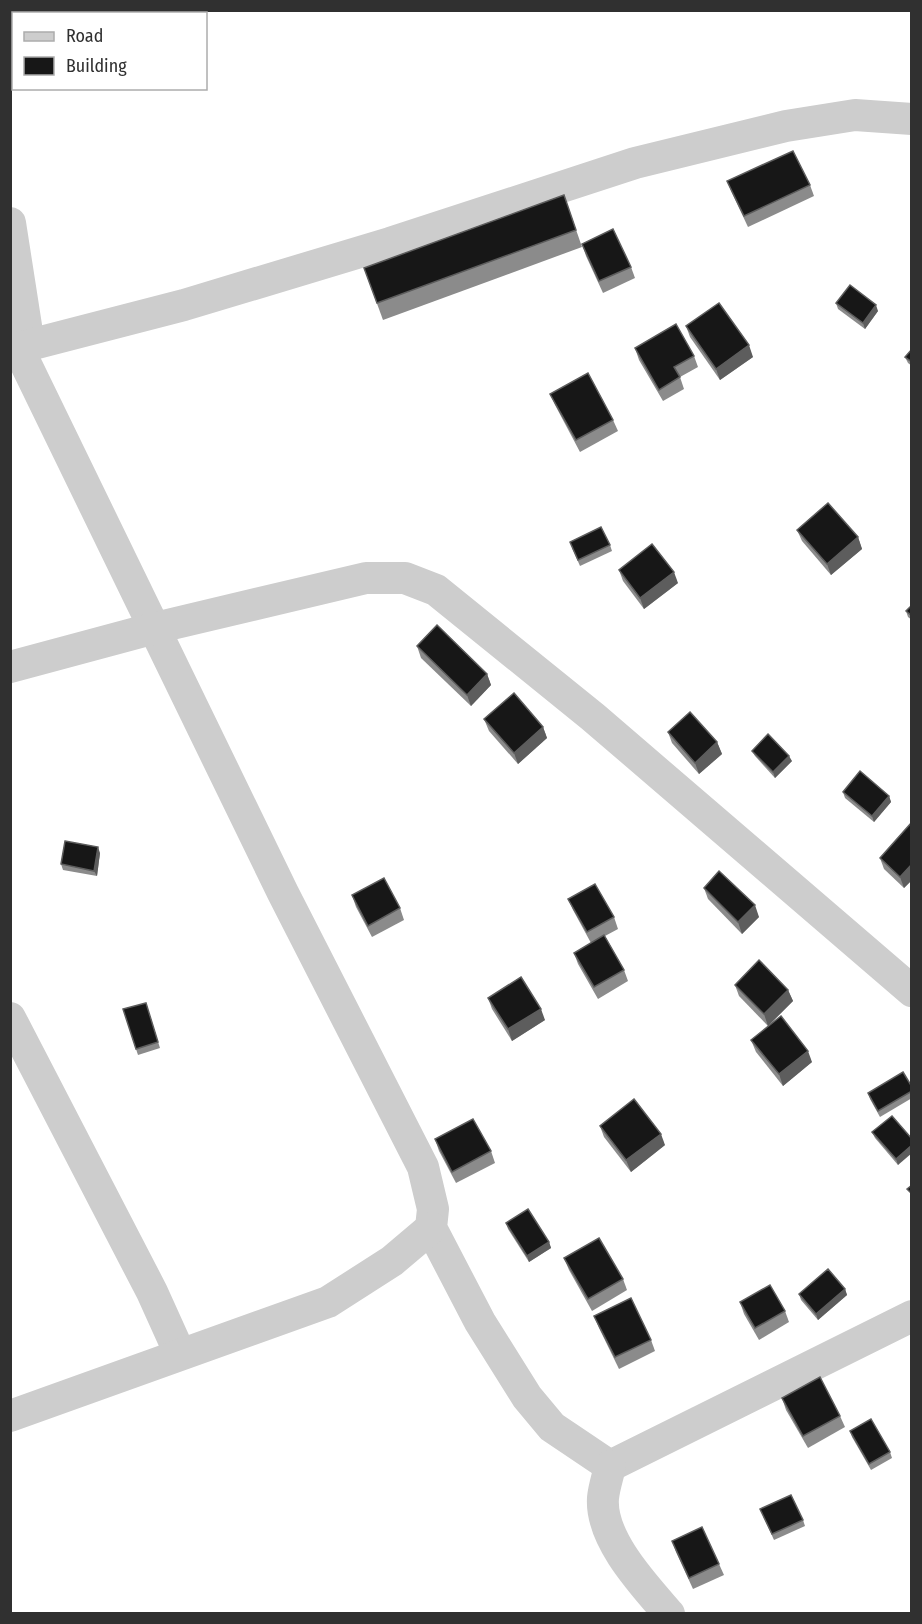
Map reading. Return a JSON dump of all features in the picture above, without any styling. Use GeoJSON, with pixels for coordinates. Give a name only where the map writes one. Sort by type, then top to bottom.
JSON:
{"type":"FeatureCollection","features":[{"type":"Feature","properties":{"kind":"street"},"geometry":{"type":"LineString","coordinates":[[19,348],[184,305],[390,243],[635,163],[786,126],[855,115],[912,119]]}},
{"type":"Feature","properties":{"kind":"street"},"geometry":{"type":"LineString","coordinates":[[10,223],[19,348],[283,893],[423,1167],[433,1209],[430,1228],[480,1322],[527,1397],[552,1426],[610,1466]]}},
{"type":"Feature","properties":{"kind":"street"},"geometry":{"type":"LineString","coordinates":[[10,667],[155,628],[366,578],[405,578],[436,590],[593,717],[912,991]]}},
{"type":"Feature","properties":{"kind":"street"},"geometry":{"type":"LineString","coordinates":[[10,1018],[152,1292],[180,1354]]}},
{"type":"Feature","properties":{"kind":"street"},"geometry":{"type":"LineString","coordinates":[[10,1416],[328,1302],[392,1261],[430,1228]]}},
{"type":"Feature","properties":{"kind":"street"},"geometry":{"type":"LineString","coordinates":[[610,1466],[912,1316]]}},
{"type":"Feature","properties":{"kind":"street"},"geometry":{"type":"LineString","coordinates":[[610,1466],[603,1499],[608,1527],[634,1574],[669,1614]]}},
{"type":"Feature","properties":{"kind":"building"},"geometry":{"type":"Polygon","coordinates":[[[793,151],[810,185],[744,216],[727,181],[793,151]]]}},
{"type":"Feature","properties":{"kind":"building"},"geometry":{"type":"Polygon","coordinates":[[[564,195],[576,230],[377,303],[364,268],[564,195]]]}},
{"type":"Feature","properties":{"kind":"building"},"geometry":{"type":"Polygon","coordinates":[[[613,229],[631,267],[599,281],[582,244],[613,229]]]}},
{"type":"Feature","properties":{"kind":"building"},"geometry":{"type":"Polygon","coordinates":[[[850,285],[876,305],[863,323],[836,303],[850,285]]]}},
{"type":"Feature","properties":{"kind":"building"},"geometry":{"type":"Polygon","coordinates":[[[719,303],[749,345],[716,369],[686,326],[719,303]]]}},
{"type":"Feature","properties":{"kind":"building"},"geometry":{"type":"Polygon","coordinates":[[[676,324],[694,356],[674,367],[680,377],[659,390],[635,348],[676,324]]]}},
{"type":"Feature","properties":{"kind":"building"},"geometry":{"type":"Polygon","coordinates":[[[912,349],[912,362],[905,357],[912,349]]]}},
{"type":"Feature","properties":{"kind":"building"},"geometry":{"type":"Polygon","coordinates":[[[588,373],[613,420],[576,440],[550,394],[588,373]]]}},
{"type":"Feature","properties":{"kind":"building"},"geometry":{"type":"Polygon","coordinates":[[[828,503],[858,537],[827,564],[797,530],[828,503]]]}},
{"type":"Feature","properties":{"kind":"building"},"geometry":{"type":"Polygon","coordinates":[[[601,527],[610,545],[578,560],[570,542],[601,527]]]}},
{"type":"Feature","properties":{"kind":"building"},"geometry":{"type":"Polygon","coordinates":[[[652,544],[674,572],[640,598],[619,570],[652,544]]]}},
{"type":"Feature","properties":{"kind":"building"},"geometry":{"type":"Polygon","coordinates":[[[912,605],[912,616],[906,611],[912,605]]]}},
{"type":"Feature","properties":{"kind":"building"},"geometry":{"type":"Polygon","coordinates":[[[437,625],[487,674],[467,695],[417,646],[437,625]]]}},
{"type":"Feature","properties":{"kind":"building"},"geometry":{"type":"Polygon","coordinates":[[[514,693],[543,727],[514,753],[484,719],[514,693]]]}},
{"type":"Feature","properties":{"kind":"building"},"geometry":{"type":"Polygon","coordinates":[[[690,712],[717,742],[695,763],[668,732],[690,712]]]}},
{"type":"Feature","properties":{"kind":"building"},"geometry":{"type":"Polygon","coordinates":[[[768,734],[789,756],[773,772],[752,751],[768,734]]]}},
{"type":"Feature","properties":{"kind":"building"},"geometry":{"type":"Polygon","coordinates":[[[860,771],[889,796],[872,816],[843,792],[860,771]]]}},
{"type":"Feature","properties":{"kind":"building"},"geometry":{"type":"Polygon","coordinates":[[[912,822],[912,864],[900,877],[880,858],[912,822]]]}},
{"type":"Feature","properties":{"kind":"building"},"geometry":{"type":"Polygon","coordinates":[[[65,841],[98,847],[94,871],[61,864],[65,841]]]}},
{"type":"Feature","properties":{"kind":"building"},"geometry":{"type":"Polygon","coordinates":[[[719,871],[755,905],[738,922],[704,888],[719,871]]]}},
{"type":"Feature","properties":{"kind":"building"},"geometry":{"type":"Polygon","coordinates":[[[384,878],[400,908],[368,926],[352,895],[384,878]]]}},
{"type":"Feature","properties":{"kind":"building"},"geometry":{"type":"Polygon","coordinates":[[[595,884],[614,917],[587,932],[568,899],[595,884]]]}},
{"type":"Feature","properties":{"kind":"building"},"geometry":{"type":"Polygon","coordinates":[[[604,935],[624,970],[594,987],[574,953],[604,935]]]}},
{"type":"Feature","properties":{"kind":"building"},"geometry":{"type":"Polygon","coordinates":[[[759,960],[788,990],[764,1014],[735,985],[759,960]]]}},
{"type":"Feature","properties":{"kind":"building"},"geometry":{"type":"Polygon","coordinates":[[[521,977],[541,1009],[508,1029],[488,998],[521,977]]]}},
{"type":"Feature","properties":{"kind":"building"},"geometry":{"type":"Polygon","coordinates":[[[146,1003],[158,1042],[136,1049],[123,1009],[146,1003]]]}},
{"type":"Feature","properties":{"kind":"building"},"geometry":{"type":"Polygon","coordinates":[[[781,1016],[808,1051],[779,1074],[751,1040],[781,1016]]]}},
{"type":"Feature","properties":{"kind":"building"},"geometry":{"type":"Polygon","coordinates":[[[903,1072],[912,1091],[878,1111],[868,1093],[903,1072]]]}},
{"type":"Feature","properties":{"kind":"building"},"geometry":{"type":"Polygon","coordinates":[[[634,1099],[661,1134],[626,1160],[600,1126],[634,1099]]]}},
{"type":"Feature","properties":{"kind":"building"},"geometry":{"type":"Polygon","coordinates":[[[892,1116],[912,1139],[912,1145],[896,1159],[872,1132],[892,1116]]]}},
{"type":"Feature","properties":{"kind":"building"},"geometry":{"type":"Polygon","coordinates":[[[473,1119],[491,1151],[452,1172],[435,1139],[473,1119]]]}},
{"type":"Feature","properties":{"kind":"building"},"geometry":{"type":"Polygon","coordinates":[[[528,1209],[549,1242],[527,1256],[506,1223],[528,1209]]]}},
{"type":"Feature","properties":{"kind":"building"},"geometry":{"type":"Polygon","coordinates":[[[599,1238],[623,1279],[588,1299],[564,1258],[599,1238]]]}},
{"type":"Feature","properties":{"kind":"building"},"geometry":{"type":"Polygon","coordinates":[[[828,1269],[845,1289],[816,1314],[799,1294],[828,1269]]]}},
{"type":"Feature","properties":{"kind":"building"},"geometry":{"type":"Polygon","coordinates":[[[770,1285],[785,1311],[755,1328],[740,1302],[770,1285]]]}},
{"type":"Feature","properties":{"kind":"building"},"geometry":{"type":"Polygon","coordinates":[[[631,1298],[651,1340],[615,1357],[594,1316],[631,1298]]]}},
{"type":"Feature","properties":{"kind":"building"},"geometry":{"type":"Polygon","coordinates":[[[820,1377],[840,1416],[803,1436],[782,1398],[820,1377]]]}},
{"type":"Feature","properties":{"kind":"building"},"geometry":{"type":"Polygon","coordinates":[[[871,1419],[890,1452],[869,1464],[850,1431],[871,1419]]]}},
{"type":"Feature","properties":{"kind":"building"},"geometry":{"type":"Polygon","coordinates":[[[791,1495],[803,1520],[772,1534],[760,1509],[791,1495]]]}},
{"type":"Feature","properties":{"kind":"building"},"geometry":{"type":"Polygon","coordinates":[[[702,1527],[719,1564],[689,1578],[672,1541],[702,1527]]]}}]}
